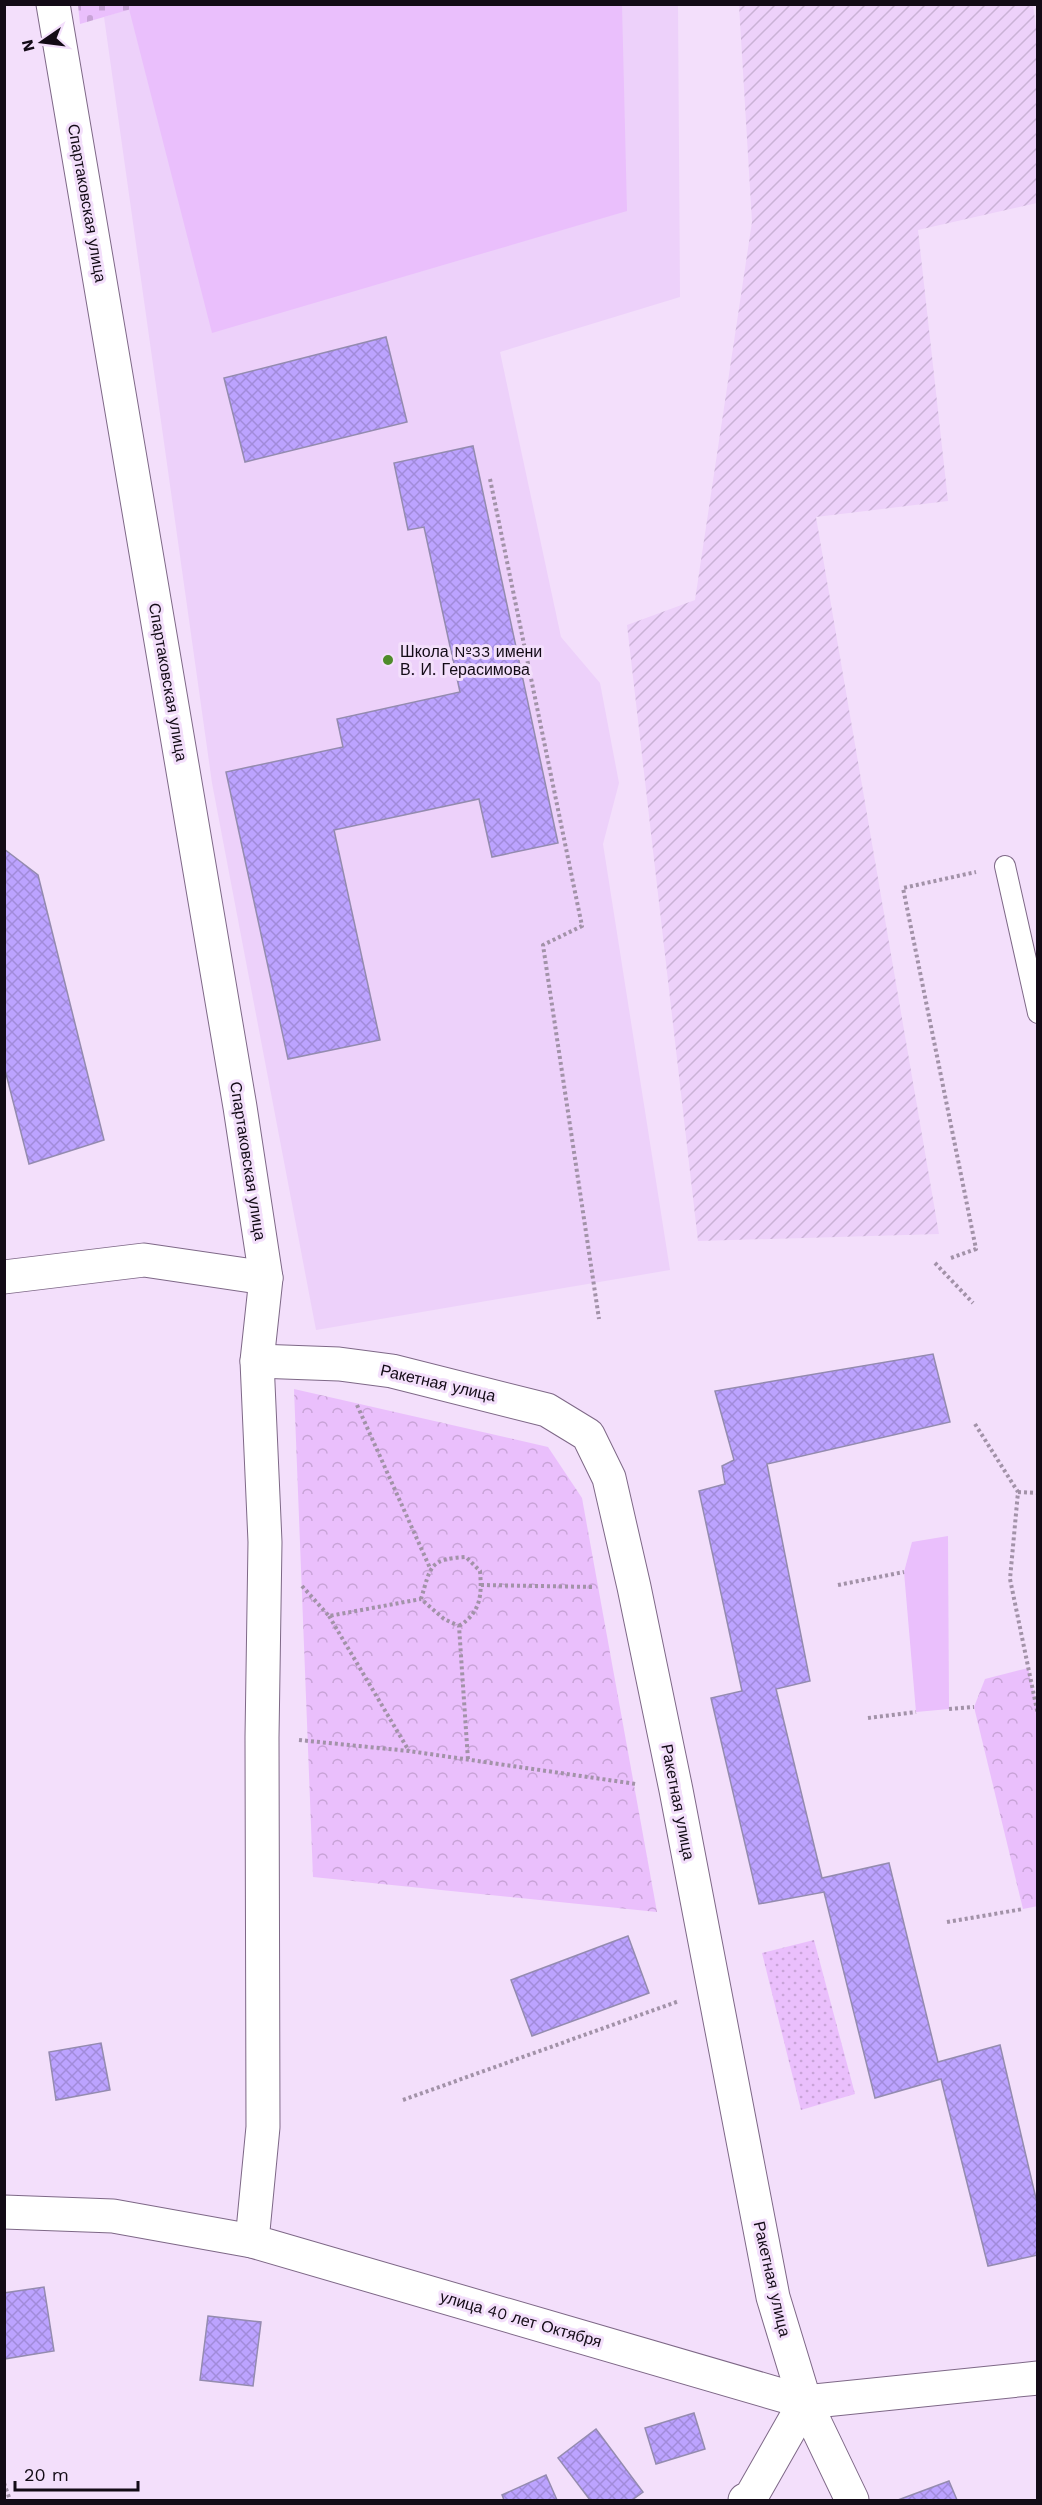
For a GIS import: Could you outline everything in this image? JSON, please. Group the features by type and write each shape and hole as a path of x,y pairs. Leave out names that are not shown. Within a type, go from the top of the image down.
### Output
{"main road":[{"name":"Спартаковская улица","path":"53,4 240,1107 266,1278 257,1361 265,1542 262,1737 263,2127 252,2241"},
{"path":"4,1277 144,1260 266,1278"},
{"name":"Ракетная улица","path":"257,1361 339,1364 392,1371 547,1410 588,1435 609,1478 634,1587 676,1790 773,2297 805,2403 852,2500"},
{"name":"улица 40 лет Октября","path":"4,2212 113,2216 252,2241 805,2403 1038,2378"},
{"path":"745,2500 751,2497 805,2403"}],"lane":[{"path":"1005,866 1038,1013"}],"path":[{"path":"490,478 582,926 543,945 599,1319"},
{"path":"951,1258 976,1250 903,888 1005,866"},
{"path":"934,1263 974,1303"},
{"path":"339,1364 430,1568"},
{"path":"975,1424 1018,1492 1010,1579 1038,1715"},
{"path":"1018,1492 1038,1493"},
{"path":"265,1542 329,1616 409,1751"},
{"path":"421,1599 430,1568 442,1558 466,1557 480,1570 481,1586 478,1605 470,1619 459,1626"},
{"path":"838,1585 904,1572"},
{"path":"481,1586 634,1587"},
{"path":"329,1616 421,1599"},
{"path":"421,1599 444,1619 459,1626"},
{"path":"459,1626 468,1760"},
{"path":"949,1709 974,1707"},
{"path":"868,1718 916,1712"},
{"path":"262,1737 409,1751 676,1790"},
{"path":"947,1922 1023,1910"},
{"path":"403,2100 713,1989"},
{"path":"4,2483 10,2500"}],"shaded area":[{"name":"Школа №33 имени В. И. Герасимова","path":"145,4 678,5 680,297 500,352 561,637 600,683 619,783 603,844 670,1270 316,1330 212,783 104,17"},
{"path":"739,5 1033,5 1038,42 1037,203 918,230 948,501 816,517 939,1234 698,1241 627,625 695,600 752,222"}],"green space":[{"path":"78,4 145,5 80,24"},
{"path":"145,4 622,5 627,211 212,333 129,9"},
{"path":"294,1389 548,1447 582,1498 657,1912 313,1877"},
{"path":"948,1536 949,1709 916,1712 904,1572 912,1542"},
{"path":"1028,1668 1038,1710 1038,1906 1023,1909 974,1707 985,1679"},
{"path":"814,1940 855,2094 801,2110 762,1953"}],"building":[{"path":"386,337 407,422 245,462 224,378"},
{"path":"473,446 558,843 492,857 479,799 334,830 380,1040 288,1059 226,772 343,747 337,719 460,692 424,527 408,530 394,463"},
{"path":"4,849 38,875 104,1140 29,1164 4,1066"},
{"path":"933,1354 950,1422 767,1464 810,1681 776,1689 822,1878 889,1863 938,2062 1000,2045 1038,2207 1038,2255 988,2266 941,2079 875,2098 824,1892 759,1904 711,1698 742,1691 699,1491 725,1484 722,1466 734,1460 715,1391"},
{"path":"628,1936 649,1993 532,2036 511,1980"},
{"path":"101,2043 110,2090 56,2100 49,2052"},
{"path":"44,2287 54,2351 4,2359 4,2293"},
{"path":"208,2316 261,2322 253,2386 200,2380"},
{"path":"694,2413 705,2449 656,2464 645,2428"},
{"path":"596,2429 643,2492 632,2500 590,2500 558,2458"},
{"path":"546,2475 557,2500 504,2500 502,2495"},
{"path":"949,2481 957,2500 898,2500"}],"place":[{"name":"Школа №33 имени В. И. Герасимова","path":"388,660"}]}
